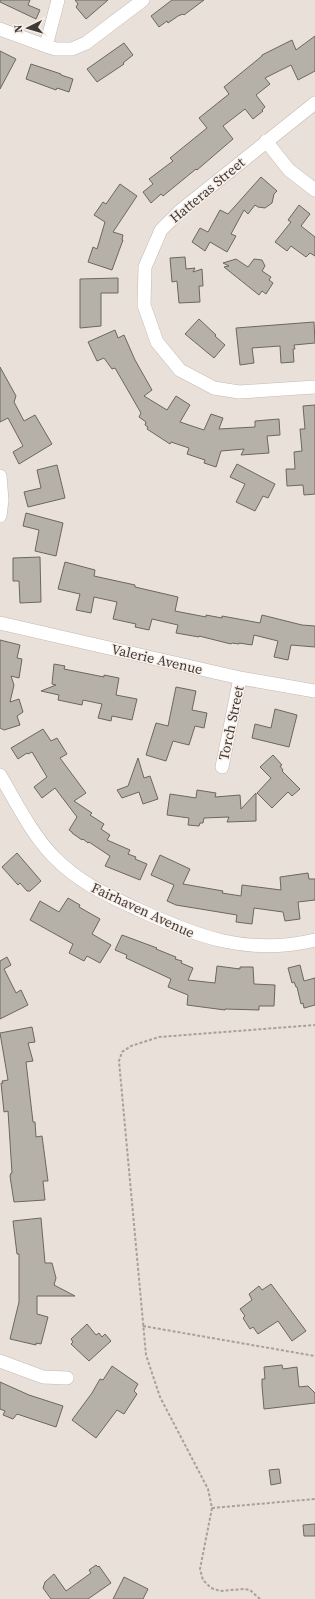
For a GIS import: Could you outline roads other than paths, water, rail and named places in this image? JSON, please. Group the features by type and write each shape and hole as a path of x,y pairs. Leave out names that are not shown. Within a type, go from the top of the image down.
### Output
{"street":[{"path":"46,46 58,0"},
{"path":"0,30 56,49 72,49 86,43 142,0"},
{"name":"Hatteras Street","path":"315,102 180,211 161,230 145,267 144,305 157,342 180,370 214,388 239,392 315,387"},
{"path":"266,141 288,170 315,190"},
{"path":"0,476 2,500 0,516"},
{"name":"Valerie Avenue","path":"0,623 240,678 315,691"},
{"name":"Torch Street","path":"222,767 240,678"},
{"name":"Fairhaven Avenue","path":"0,775 34,831 52,856 77,878 97,891 179,929 234,944 267,947 298,944 315,940"},
{"path":"0,1360 43,1377 67,1378"}]}
